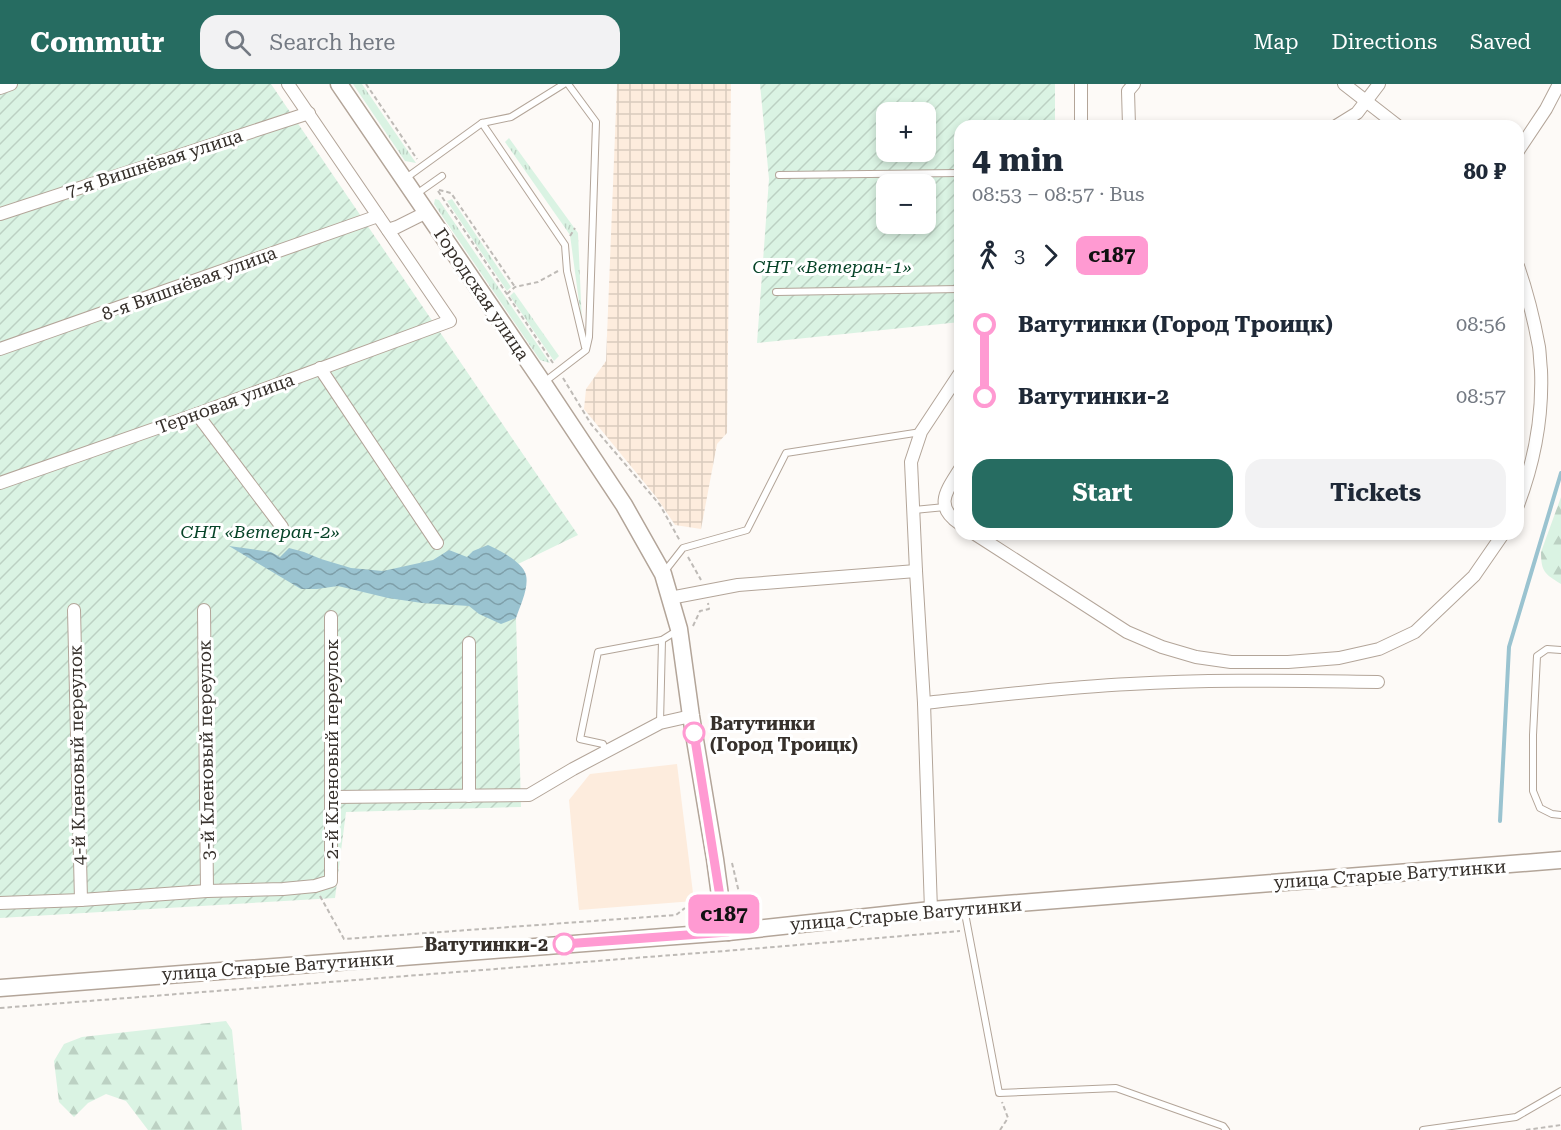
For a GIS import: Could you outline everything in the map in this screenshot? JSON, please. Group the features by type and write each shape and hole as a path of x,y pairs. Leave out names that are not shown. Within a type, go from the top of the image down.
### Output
{"main road":[{"name":"Городская улица","path":"339,84 624,505 663,574 669,598 684,631 690,716 721,903 728,932"},
{"name":"улица Старые Ватутинки","path":"0,988 728,932 964,907 1561,860"}],"street":[{"path":"0,88 11,84"},
{"path":"288,84 388,230 427,212"},
{"path":"1081,120 1082,84"},
{"path":"1129,120 1128,91 1134,84"},
{"path":"1344,84 1391,120"},
{"path":"1346,120 1357,113 1379,84"},
{"path":"1524,142 1542,116 1559,84"},
{"name":"7-я Вишнёвая улица","path":"0,214 309,113"},
{"name":"8-я Вишнёвая улица","path":"0,349 378,216"},
{"name":"Терновая улица","path":"0,483 197,414 450,321 388,230"},
{"path":"1524,287 1540,349 1541,384 1540,420 1524,488"},
{"path":"320,368 437,543"},
{"path":"931,910 924,703 911,462 921,432 954,382"},
{"path":"197,414 282,527"},
{"path":"954,479 945,493 945,507 954,519"},
{"path":"984,540 1127,632 1162,648 1196,657 1231,662 1288,662 1339,658 1379,649 1415,632 1474,576 1499,540"},
{"path":"669,598 738,585 916,571"},
{"name":"4-й Кленовый переулок","path":"74,610 81,900"},
{"name":"3-й Кленовый переулок","path":"204,610 207,891"},
{"name":"2-й Кленовый переулок","path":"315,886 331,881 331,617"},
{"path":"469,643 469,796"},
{"path":"924,703 1131,684 1270,681 1378,682"},
{"path":"330,797 529,795 660,723 690,716"},
{"path":"0,903 315,886"}],"lane":[{"path":"404,179 482,123 511,117 564,84"},
{"path":"543,383 586,350 589,337 596,122 568,84"},
{"path":"482,123 565,245 567,271 586,350"},
{"path":"779,175 954,172"},
{"path":"415,195 442,176"},
{"path":"776,292 954,289"},
{"path":"663,574 683,548 747,530 786,453 921,432"},
{"path":"913,510 945,507"},
{"path":"606,752 603,744 580,738 598,652 662,640 684,631"},
{"path":"660,723 662,640"},
{"path":"1561,650 1547,649 1537,656 1533,792 1540,808 1552,814 1561,815"},
{"path":"964,907 999,1093 1116,1089 1223,1126 1226,1130"},
{"path":"1423,1130 1516,1117 1561,1091"}],"path":[{"path":"366,84 423,167"},
{"path":"515,287 451,193 437,190 447,209 559,371 591,424 660,505 707,591 708,609 700,611 684,631"},
{"path":"570,235 575,228"},
{"path":"506,294 515,287 538,282 558,271 562,275"},
{"path":"730,854 741,901"},
{"path":"315,886 344,939 676,915 685,908"},
{"path":"0,1008 969,930"},
{"path":"999,1093 1008,1118 1000,1130"},
{"path":"1526,1130 1561,1125"}],"shaded area":[{"path":"617,84 731,84 727,433 717,444 701,529 675,525 657,498 584,409 586,389 606,361"},
{"path":"677,764 694,901 579,910 569,800 590,774"}],"green space":[{"name":"СНТ «Ветеран-2»","path":"0,84 271,84 578,535 518,564 516,618 521,807 346,812 335,898 0,918"},
{"path":"353,84 362,84 416,163 405,161"},
{"name":"СНТ «Ветеран-1»","path":"760,84 1055,84 1055,120 954,120 954,323 757,343 769,179"},
{"path":"509,138 578,233 582,324 570,235 505,142"},
{"path":"435,199 439,200 550,363 540,360 434,204"},
{"path":"452,199 511,287 507,291 447,201"},
{"path":"514,292 559,356 554,361 510,296"},
{"path":"1561,497 1561,584 1545,572 1541,552"},
{"path":"226,1021 232,1030 242,1130 148,1130 126,1101 106,1094 88,1103 74,1117 59,1102 54,1061 64,1044 82,1037"}],"water":[{"path":"488,545 516,561 524,570 527,580 516,618 501,624 479,614 469,606 388,598 338,586 301,589 229,546 271,552 280,557 289,548 351,568 383,571 433,560 449,550 467,557 473,551"}],"waterway":[{"path":"1500,821 1509,647 1561,473"}],"bus line":[{"name":"с187","path":"564,944 728,932 721,903 694,733"}],"place":[{"name":"Ватутинки (Город Троицк)","path":"694,733"},
{"name":"Ватутинки-2","path":"564,944"}]}
